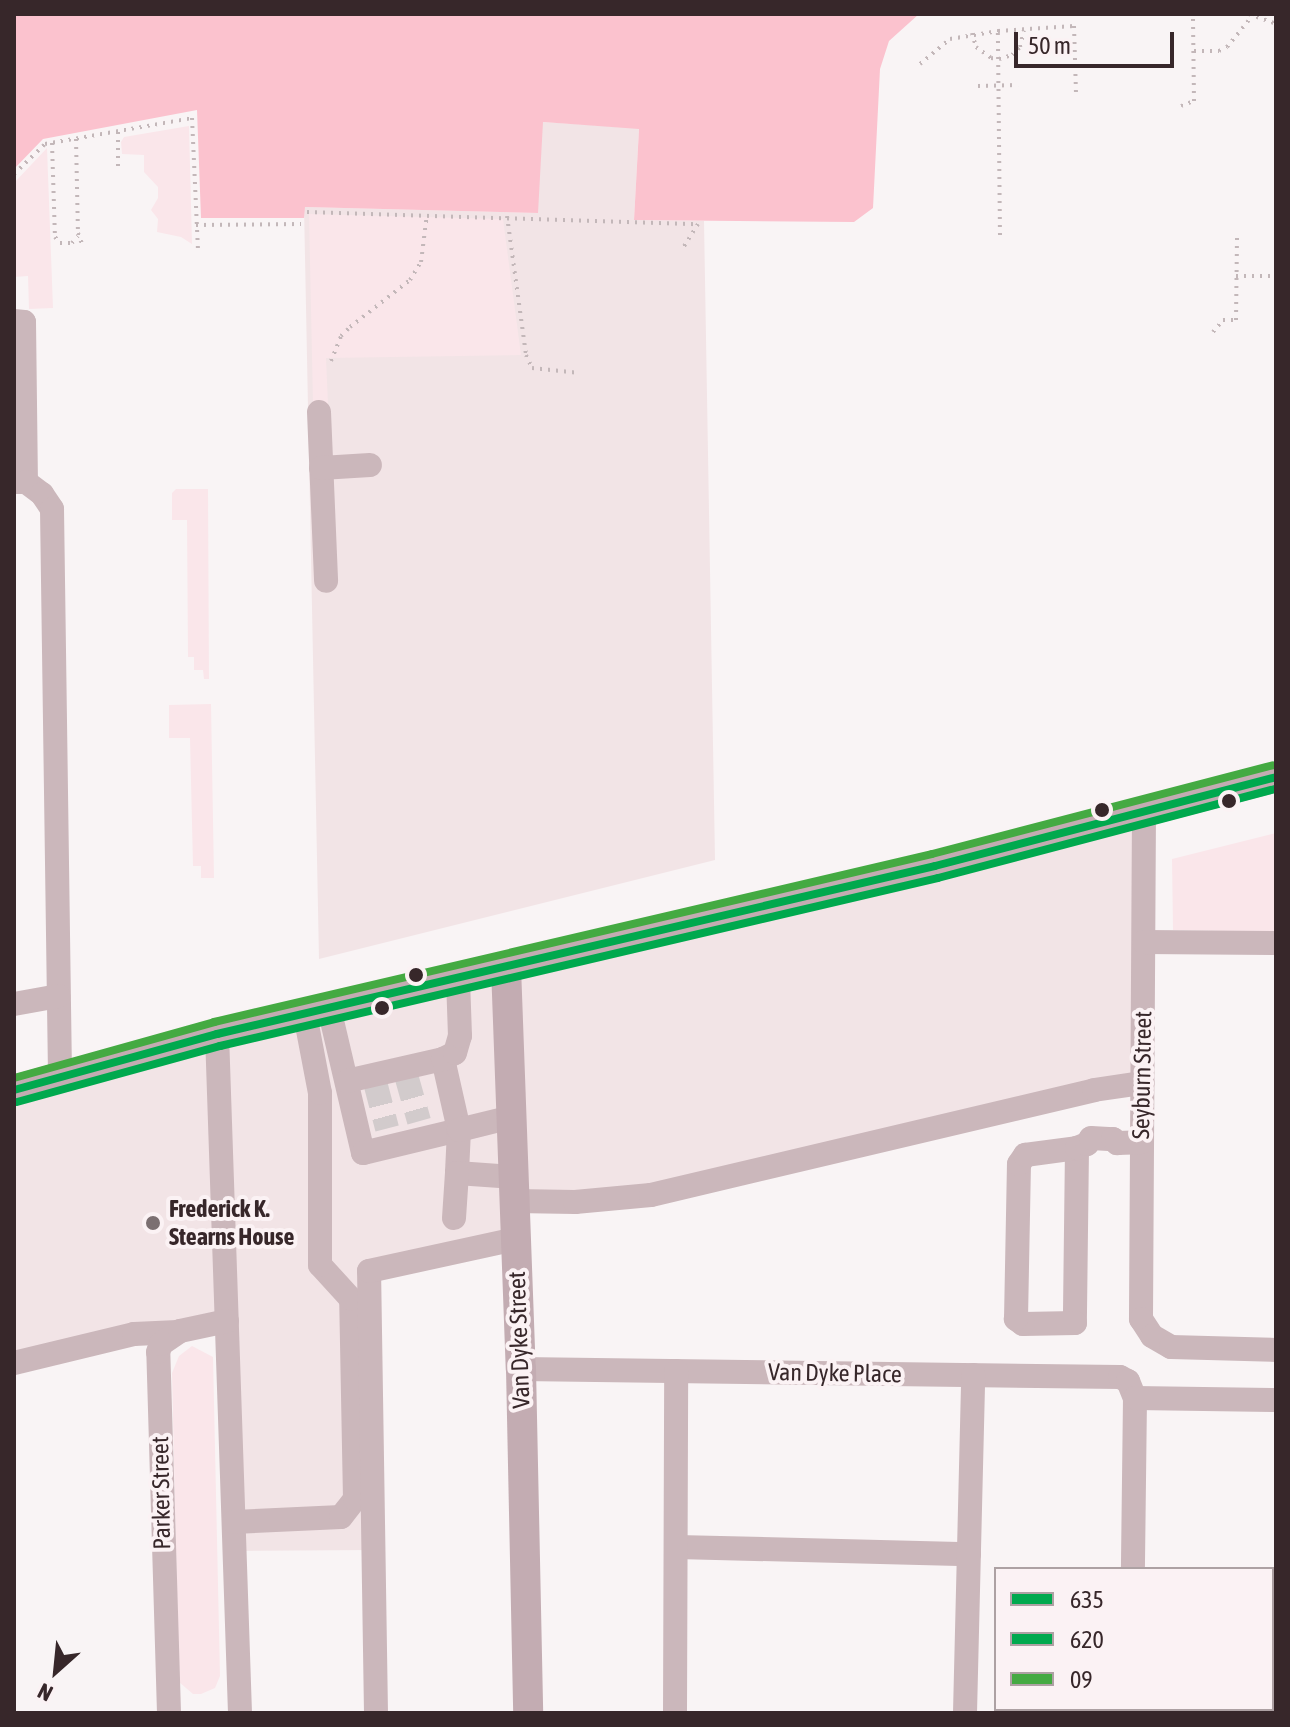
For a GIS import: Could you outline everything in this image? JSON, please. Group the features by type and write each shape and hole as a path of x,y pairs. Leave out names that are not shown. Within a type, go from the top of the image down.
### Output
{"main road":[{"path":"14,1090 217,1034 935,866 1276,777"},
{"name":"Van Dyke Street","path":"506,967 521,1369 528,1713"}],"street":[{"path":"14,321 24,322 20,482 42,494 52,509 60,1077"},
{"path":"319,412 326,581"},
{"path":"321,468 370,465"},
{"name":"Seyburn Street","path":"1144,811 1140,1310 1152,1336 1182,1349 1276,1350"},
{"path":"1144,942 1276,943"},
{"path":"347,1081 405,1072 455,1053 460,1036 458,978"},
{"path":"14,1004 58,996"},
{"path":"317,1011 347,1081 363,1153 390,1137 422,1129 459,1130 512,1117"},
{"path":"234,1522 341,1517 355,1499 351,1299 320,1265 317,1011"},
{"path":"217,1034 240,1713"},
{"path":"443,1059 459,1130 454,1218"},
{"path":"457,1173 575,1202 651,1195 1094,1090 1142,1083"},
{"path":"1082,1146 1075,1323 1023,1324 1016,1319 1019,1164 1025,1155 1082,1146 1091,1150 1111,1150 1117,1143 1141,1142"},
{"path":"376,1713 369,1271 516,1239"},
{"path":"14,1363 134,1334 180,1331 227,1321"},
{"name":"Parker Street","path":"169,1713 158,1352 161,1344 180,1331"},
{"name":"Van Dyke Place","path":"521,1369 1120,1377 1128,1381 1135,1398"},
{"path":"675,1713 676,1371"},
{"path":"965,1713 973,1375"},
{"path":"1133,1567 1135,1398 1276,1400"},
{"path":"677,1547 969,1554"}],"path":[{"path":"1181,106 1194,101 1193,14"},
{"path":"1194,51 1219,51 1227,47 1251,15 1276,24"},
{"path":"920,64 950,39 972,33 1074,26 1076,95"},
{"path":"972,33 976,47 991,58 999,59 1012,55 1020,47 1024,30"},
{"path":"998,31 1000,235"},
{"path":"978,86 1018,85"},
{"path":"14,174 45,144 192,118 198,251"},
{"path":"118,132 118,172"},
{"path":"76,139 78,236 82,244"},
{"path":"52,143 55,237 60,243 72,243 78,236"},
{"path":"307,212 698,224 682,250"},
{"path":"331,361 341,336 410,280 421,262 427,214"},
{"path":"507,216 526,355 532,368 580,373"},
{"path":"196,225 301,224"},
{"path":"1213,332 1223,320 1236,320 1237,234"},
{"path":"1236,276 1276,276"}],"shaded area":[{"path":"14,14 919,14 889,41 880,69 873,208 854,222 634,220 639,129 543,122 538,213 305,207 304,218 201,218 197,110 43,139 14,169"},
{"path":"542,122 639,128 634,220 704,221 715,860 319,959 304,207 537,213"},
{"path":"189,126 192,244 181,237 157,232 158,219 151,210 158,198 158,187 144,172 144,155 122,154 121,142 124,137"},
{"path":"47,148 53,308 29,309 28,276 14,277 14,183"},
{"path":"309,214 503,219 521,355 326,358 328,404 313,404"},
{"path":"176,489 208,489 209,679 204,679 203,670 194,670 194,657 188,657 187,520 172,520 172,493"},
{"path":"211,704 214,878 201,878 201,866 193,866 190,738 169,738 169,705"},
{"path":"1144,811 1142,1083 719,1181 515,1201 516,1239 370,1271 373,1550 235,1551 227,1321 14,1363 14,1090"},
{"path":"1276,833 1276,932 1173,930 1172,859"},
{"path":"192,1346 213,1357 220,1676 215,1688 201,1694 193,1694 179,1682 172,1373 179,1356"}],"tunnel":[{"path":"406,1075 419,1121"},
{"path":"375,1082 387,1128"}],"transit line":[{"name":"09","path":"14,1078 214,1022 932,854 1273,765"},
{"name":"635","path":"14,1090 217,1034 935,866 1276,777"},
{"name":"620","path":"17,1102 220,1046 938,878 1276,789"}],"place":[{"name":"Frederick K. Stearns House","path":"153,1223"}]}
